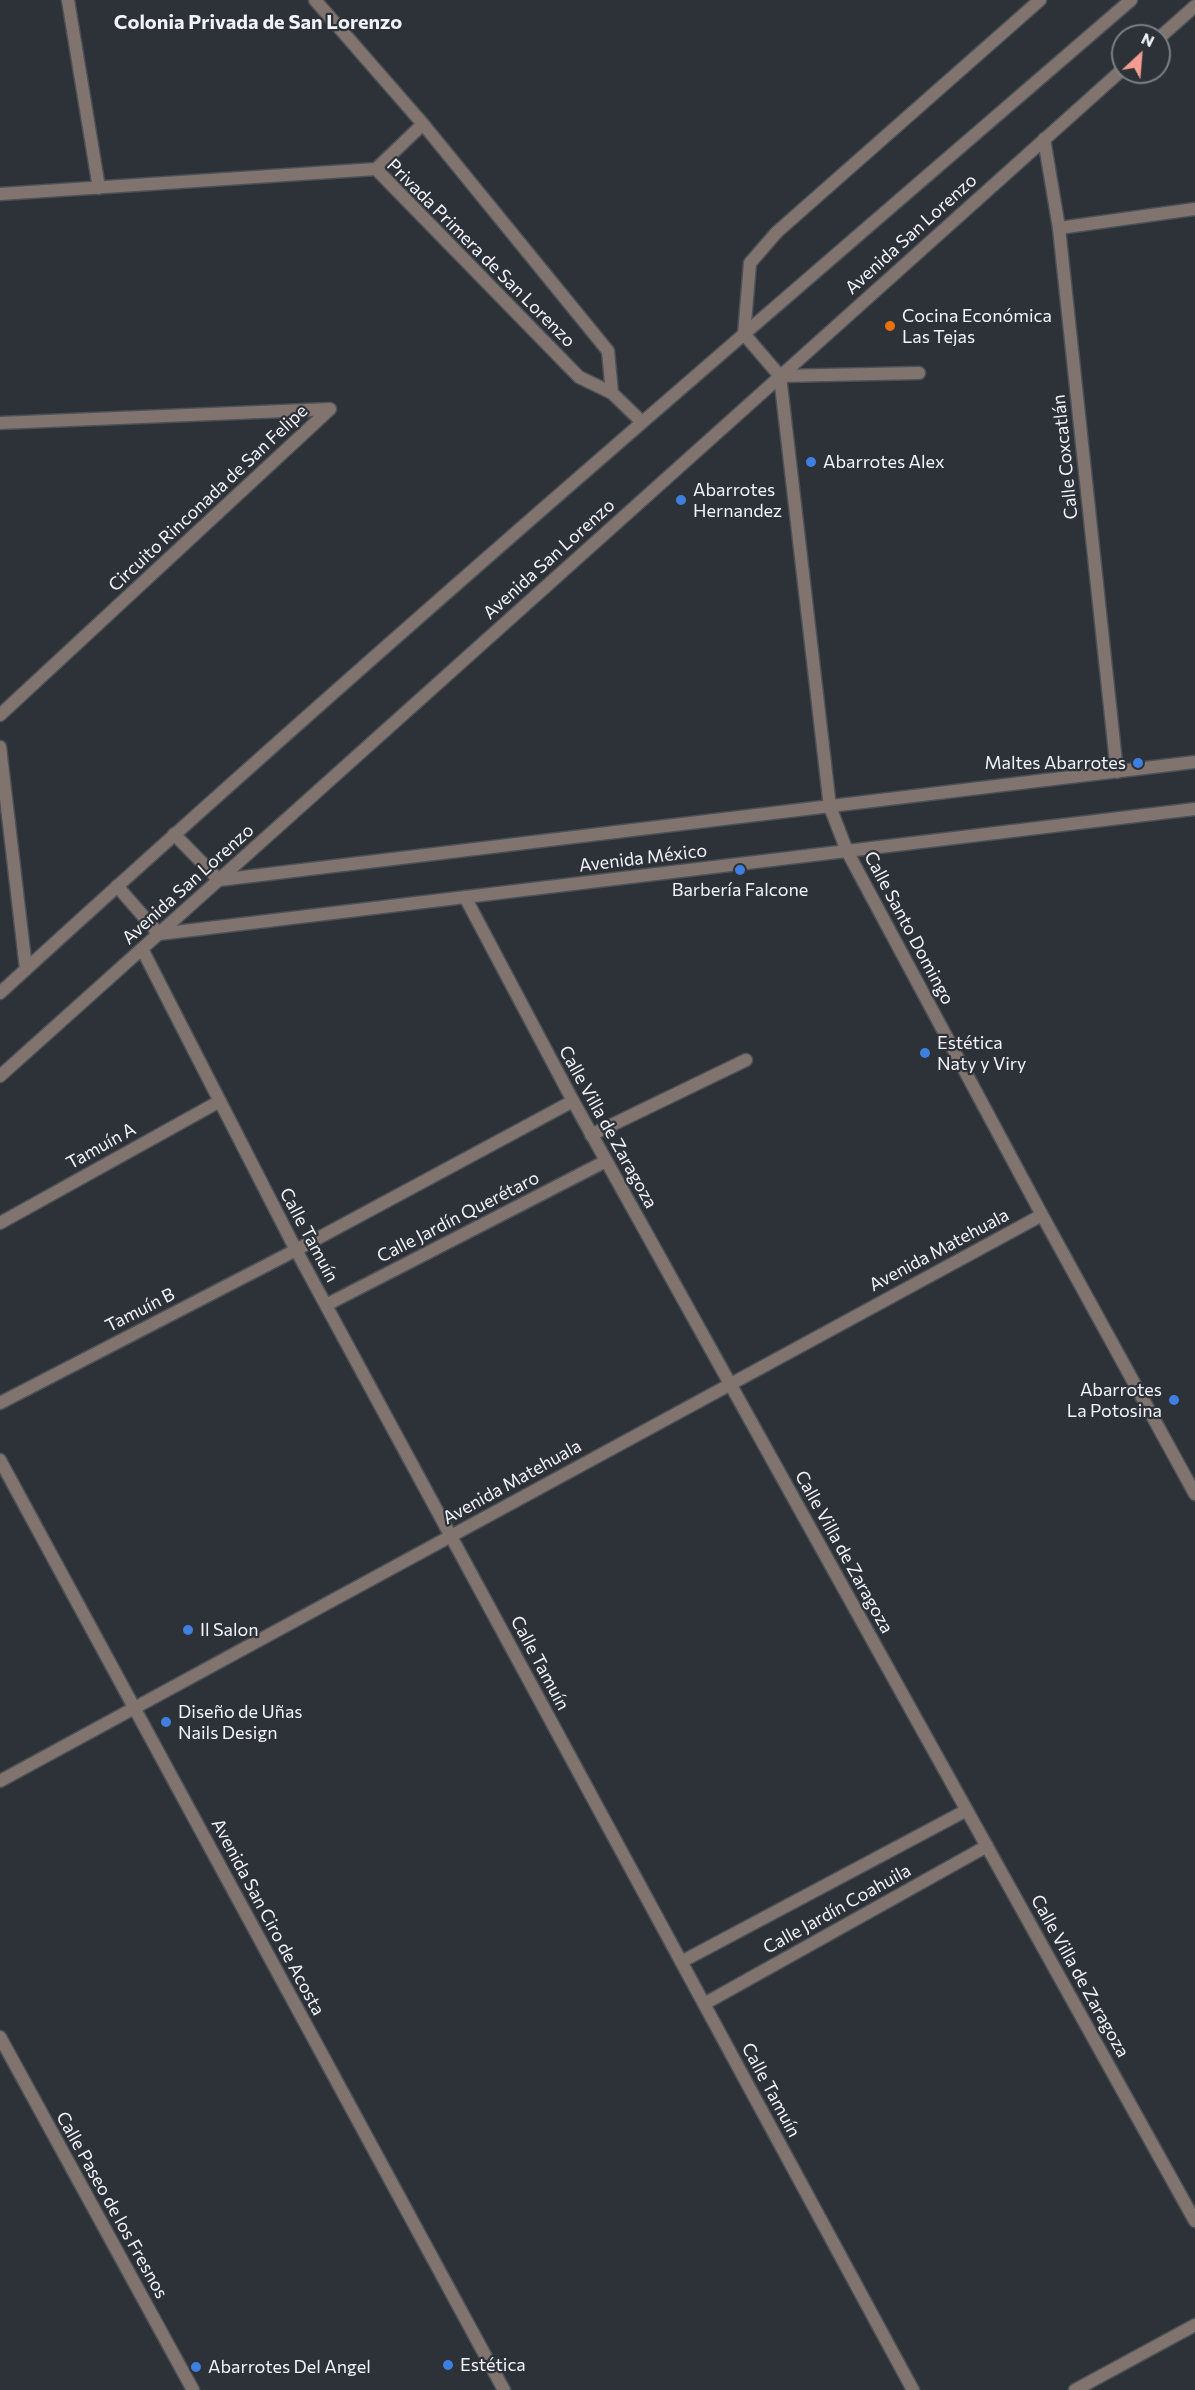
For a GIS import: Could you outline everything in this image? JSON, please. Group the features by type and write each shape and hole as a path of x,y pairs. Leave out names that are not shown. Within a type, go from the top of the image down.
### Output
{"street":[{"path":"68,0 99,188"},
{"name":"Privada Primera de San Lorenzo","path":"315,0 423,124 608,351 612,393"},
{"path":"919,373 780,376 744,334 750,263 777,232 1040,0"},
{"name":"Avenida San Lorenzo","path":"0,993 174,834 642,422 1131,0"},
{"path":"1171,27 1195,6"},
{"name":"Avenida San Lorenzo","path":"0,1076 1111,80"},
{"path":"376,169 423,124"},
{"name":"Calle Coxcatlán","path":"1044,139 1059,228 1117,772"},
{"name":"Privada Primera de San Lorenzo","path":"0,194 376,169 579,377 612,393 642,422"},
{"path":"1059,228 1195,209"},
{"name":"Calle Santo Domingo","path":"780,376 830,807 847,851 1195,1494"},
{"name":"Circuito Rinconada de San Felipe","path":"0,423 330,410 0,715"},
{"path":"0,747 26,969"},
{"name":"Avenida México","path":"219,880 1195,762"},
{"name":"Avenida México","path":"159,934 1195,809"},
{"path":"174,834 219,880"},
{"path":"117,886 159,934"},
{"name":"Calle Villa de Zaragoza","path":"465,897 591,1135 1195,2221"},
{"name":"Calle Tamuín","path":"142,949 296,1250 913,2390"},
{"path":"591,1135 746,1060"},
{"name":"Tamuín A","path":"0,1223 219,1101"},
{"path":"296,1250 573,1101"},
{"name":"Calle Jardín Querétaro","path":"326,1305 606,1161"},
{"name":"Avenida Matehuala","path":"0,1781 1042,1215"},
{"name":"Tamuín B","path":"0,1403 296,1250"},
{"name":"Avenida San Ciro de Acosta","path":"0,1461 504,2390"},
{"name":"Calle Jardín Coahuila","path":"681,1962 967,1810"},
{"name":"Calle Jardín Coahuila","path":"704,2004 987,1846"},
{"name":"Calle Paseo de los Fresnos","path":"0,2037 193,2390"},
{"path":"1075,2390 1195,2325"}],"place":[{"name":"Cocina Económica Las Tejas","path":"890,326"},
{"name":"Abarrotes Alex","path":"811,462"},
{"name":"Abarrotes Hernandez","path":"681,500"},
{"name":"Maltes Abarrotes","path":"1138,763"},
{"name":"Barbería Falcone","path":"740,870"},
{"name":"Estética Naty y Viry","path":"925,1053"},
{"name":"Abarrotes La Potosina","path":"1174,1400"},
{"name":"Il Salon","path":"188,1630"},
{"name":"Diseño de Uñas Nails Design","path":"166,1722"},
{"name":"Estética","path":"448,2365"},
{"name":"Abarrotes Del Angel","path":"196,2367"}],"district":[{"name":"Colonia Privada de San Lorenzo","path":"258,22"}]}
